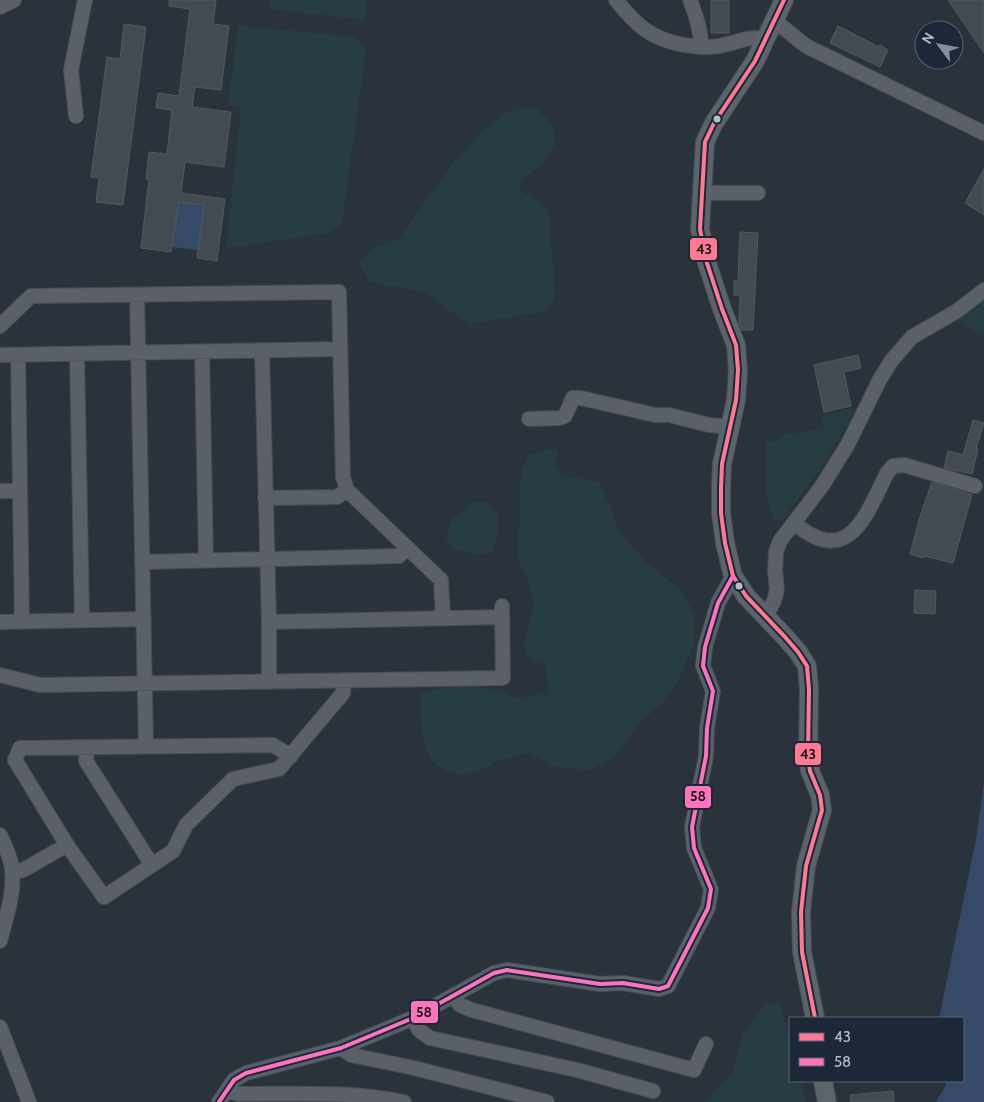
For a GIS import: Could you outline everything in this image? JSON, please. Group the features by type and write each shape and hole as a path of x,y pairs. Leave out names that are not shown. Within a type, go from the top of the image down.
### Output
{"main road":[{"path":"784,0 755,61 714,123 705,142 700,229 706,260 736,345 738,370 736,400 722,464 721,488 721,513 725,543 733,576 746,596 798,652 807,666 808,758 810,771 820,795 822,810 806,866 801,912 802,952 814,1017"},
{"path":"823,1082 827,1102"}],"street":[{"path":"0,7 14,0"},
{"path":"76,116 71,70 85,0"},
{"path":"616,0 643,29 660,39 701,47 718,46 755,36 767,39"},
{"path":"690,0 701,35 701,47"},
{"path":"775,22 806,46 984,133"},
{"path":"702,193 758,193"},
{"path":"766,616 777,590 776,552 780,541 822,486 848,444 880,380 904,346 926,329 957,311 984,290"},
{"path":"0,326 31,296 339,292 343,477 347,490 441,580 443,618"},
{"path":"137,295 146,747"},
{"path":"0,355 340,349"},
{"path":"262,351 269,622 268,682"},
{"path":"202,352 206,560"},
{"path":"77,354 82,620"},
{"path":"18,356 22,621"},
{"path":"529,419 565,416 573,398 581,398 654,415 669,415 709,425 730,427"},
{"path":"794,522 804,531 816,537 831,541 842,539 854,532 863,520 887,473 893,466 904,465 975,486"},
{"path":"0,490 20,491"},
{"path":"266,498 337,497 347,490"},
{"path":"142,562 399,556 407,548"},
{"path":"219,1102 234,1080 246,1074 341,1048 414,1018 494,972 507,970 600,984 623,983 659,989 668,986 708,908 711,889 694,848 692,828 706,756 707,728 713,691 703,666 705,647 718,603 733,576"},
{"path":"0,675 40,685 503,678 502,612 443,618 269,622"},
{"path":"0,622 144,620"},
{"path":"291,756 274,745 20,748 15,760 67,845 104,897 173,851 186,825 233,779 280,769 291,756 343,693 344,680"},
{"path":"87,748 86,761 152,865"},
{"path":"0,835 7,850 12,872 7,916 0,941"},
{"path":"12,872 23,870 67,845"},
{"path":"452,996 460,1005 472,1010 694,1070 706,1044"},
{"path":"414,1018 419,1030 430,1038 577,1070 653,1091"},
{"path":"0,1027 29,1102"},
{"path":"341,1048 351,1055 414,1068 547,1102"},
{"path":"228,1090 238,1094 314,1094 381,1097 404,1102"}],"green space":[{"path":"270,0 367,0 365,20 269,9"},
{"path":"238,26 356,37 366,50 342,224 328,233 226,248 241,108 228,105"},
{"path":"516,106 537,109 553,125 555,145 542,165 521,179 520,191 535,198 549,211 555,297 547,311 469,324 423,292 370,282 359,264 370,249 398,239 455,160 489,125"},
{"path":"984,299 983,335 963,325 958,318 973,309"},
{"path":"856,407 813,479 783,520 774,520 767,497 766,442 780,440 784,435 824,428 822,415"},
{"path":"552,448 559,451 555,464 562,475 599,483 611,507 617,529 648,564 681,590 695,615 695,642 678,681 664,701 639,724 615,757 590,770 556,767 528,753 502,760 474,772 453,773 441,768 432,760 426,749 421,722 421,694 437,689 459,687 499,690 512,698 548,694 546,667 528,657 524,645 534,603 527,579 518,561 521,471 529,455"},
{"path":"475,502 488,502 498,515 497,538 492,552 475,555 451,547 446,538 455,516"},
{"path":"765,1004 781,1004 789,1037 789,1082 800,1082 806,1102 705,1102 732,1072 744,1032"}],"water":[{"path":"179,202 204,205 198,250 172,247"},
{"path":"984,783 984,1102 936,1102 946,1085 945,1082 964,1082 964,1017 939,1017 976,839"}],"building":[{"path":"169,0 216,0 213,24 229,26 221,90 195,87 192,107 231,112 224,167 185,162 181,193 225,199 217,261 197,258 204,205 179,202 171,252 141,248 149,179 146,179 149,152 167,154 172,110 156,108 158,93 179,96 190,9 169,6"},
{"path":"711,0 729,0 729,33 711,33"},
{"path":"948,0 984,0 984,53 964,24 964,20 962,20"},
{"path":"124,24 146,27 123,205 96,202 99,178 91,177 107,57 120,59"},
{"path":"838,26 888,50 880,67 830,43"},
{"path":"984,169 984,215 965,203"},
{"path":"740,232 758,233 753,330 741,330 739,323 740,295 734,295 734,280 738,281"},
{"path":"858,355 861,368 844,372 851,406 824,412 814,365"},
{"path":"973,420 984,423 976,449 978,449 972,474 944,468 948,451 963,455"},
{"path":"932,482 972,495 953,563 910,554"},
{"path":"915,590 936,591 935,614 914,613"},
{"path":"893,1091 894,1102 851,1102 850,1095"}],"transit line":[{"name":"43","path":"784,0 755,61 714,123 705,142 700,229 706,260 736,345 738,370 736,400 722,464 721,488 721,513 725,543 733,576 746,596 785,637 807,666 809,689 808,758 810,771 820,795 822,810 806,866 801,912 802,952 815,1017"},
{"name":"58","path":"219,1102 234,1080 246,1073 341,1048 413,1018 494,973 507,970 600,984 623,983 659,989 668,986 708,908 711,889 694,848 692,827 706,756 707,728 713,691 703,666 705,647 718,603 733,576"}]}
